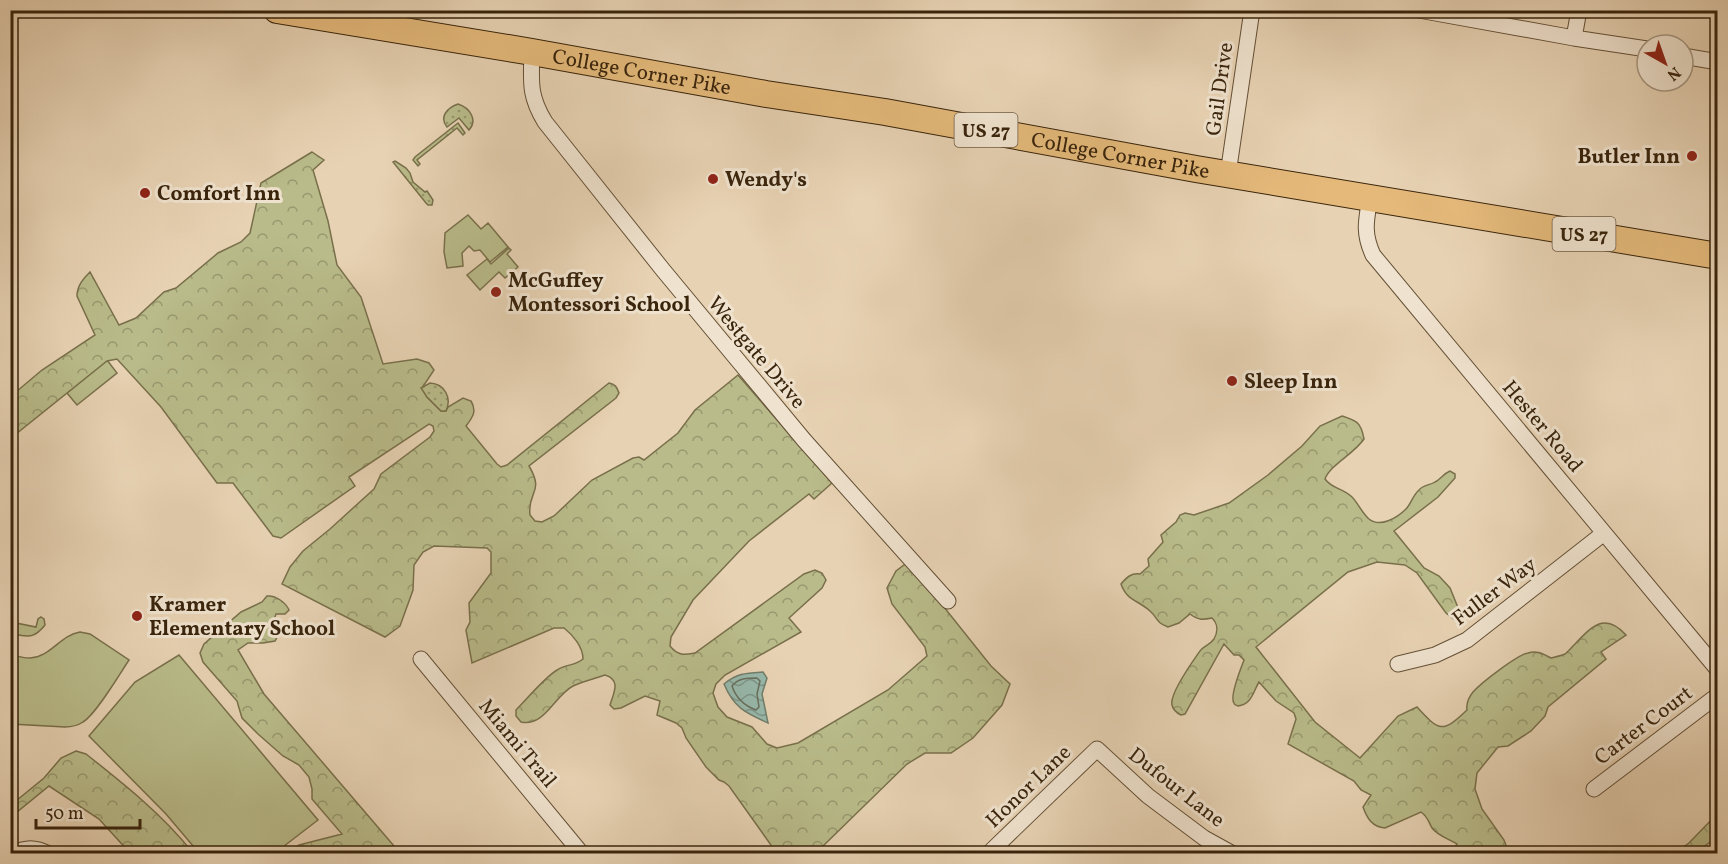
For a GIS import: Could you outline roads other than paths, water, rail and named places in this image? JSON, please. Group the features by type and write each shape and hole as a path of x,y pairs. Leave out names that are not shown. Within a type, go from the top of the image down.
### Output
{"highway":[{"name":"College Corner Pike","path":"277,10 1718,256"}],"street":[{"name":"Gail Drive","path":"1228,174 1252,10"},
{"path":"1419,10 1635,47"},
{"path":"1574,38 1579,10"},
{"name":"Westgate Drive","path":"532,52 534,103 545,122 655,261 804,440 948,601"},
{"path":"1695,58 1718,62"},
{"name":"Hester Road","path":"1370,198 1365,228 1367,242 1373,255 1718,670"},
{"name":"Fuller Way","path":"1398,664 1435,656 1467,640 1604,533"},
{"name":"Miami Trail","path":"421,659 582,854"},
{"name":"Carter Court","path":"1594,789 1718,695"},
{"name":"Honor Lane","path":"988,854 1097,749"},
{"name":"Dufour Lane","path":"1097,749 1148,796 1204,838 1233,854"},
{"path":"12,854 26,848 40,849 49,854"}],"water":[{"path":"763,672 767,678 762,694 768,723 742,709 732,699 724,684 747,673"}],"place":[{"name":"Butler Inn","path":"1692,156"},
{"name":"Wendy's","path":"713,179"},
{"name":"Comfort Inn","path":"145,193"},
{"name":"McGuffey Montessori School","path":"496,292"},
{"name":"Sleep Inn","path":"1232,381"},
{"name":"Kramer Elementary School","path":"137,616"}]}
